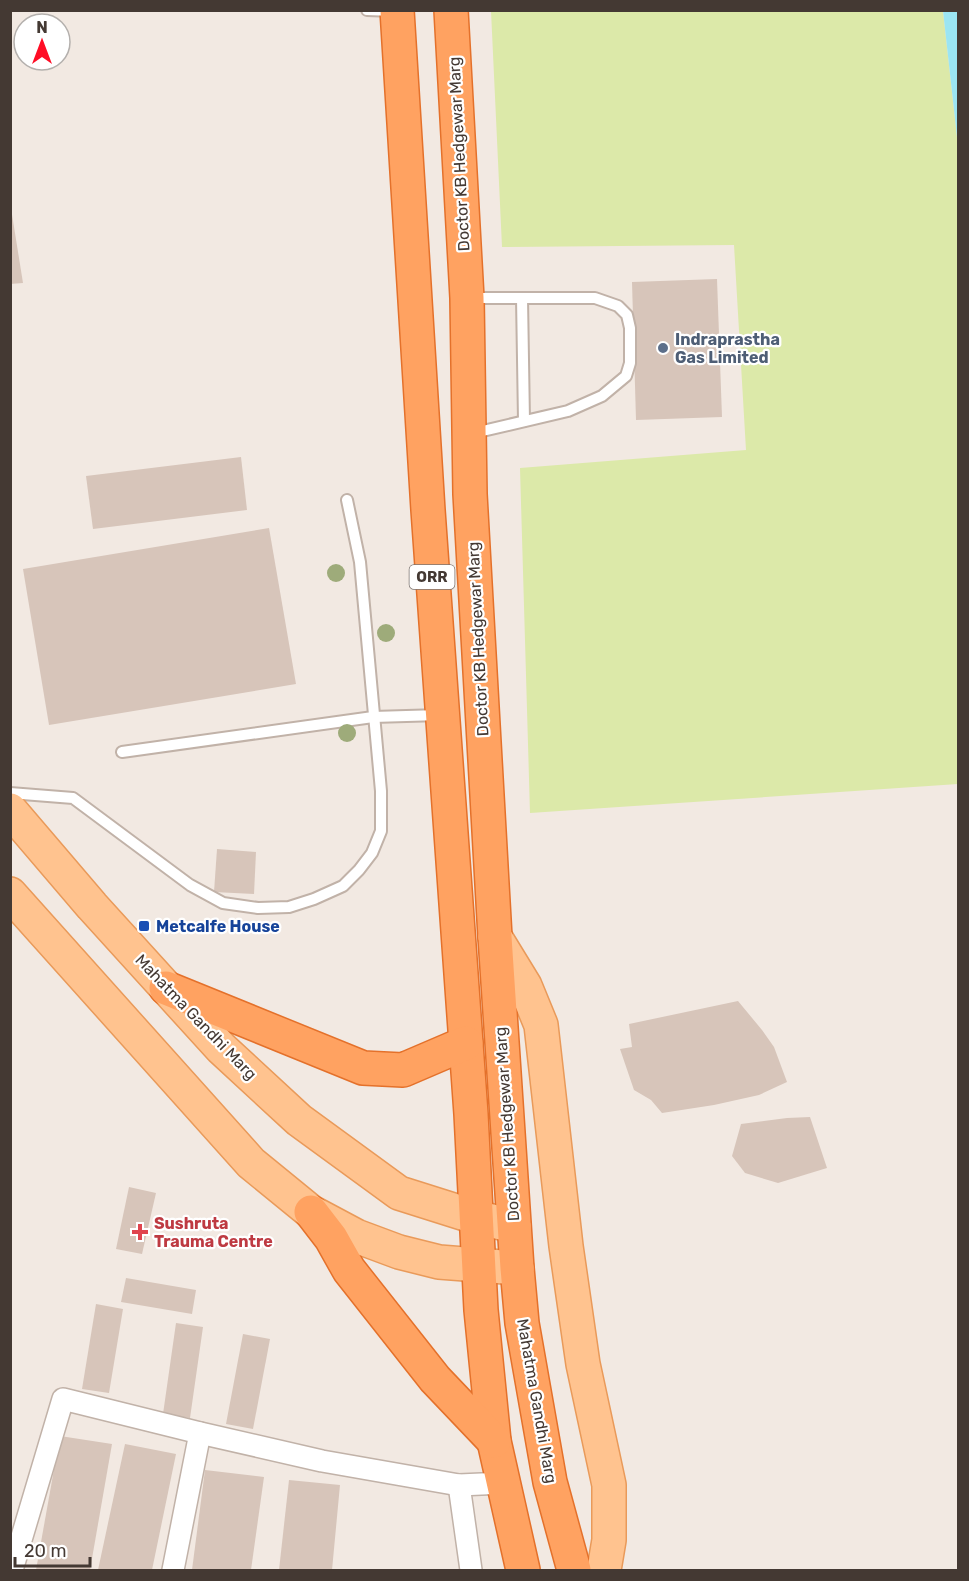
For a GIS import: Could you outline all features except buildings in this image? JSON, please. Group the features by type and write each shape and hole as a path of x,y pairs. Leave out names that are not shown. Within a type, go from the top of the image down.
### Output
{"highway":[{"name":"Doctor KB Hedgewar Marg","path":"451,10 467,298 470,494 516,1268"},
{"name":"ORR","path":"397,11 405,162 476,1218"},
{"path":"166,988 363,1068 403,1070 466,1043"},
{"path":"311,1212 331,1238 349,1270 435,1379 494,1441"},
{"path":"476,1218 494,1441 523,1570"},
{"name":"Mahatma Gandhi Marg","path":"516,1268 522,1323 550,1482 574,1570"}],"main road":[{"name":"Mahatma Gandhi Marg","path":"10,810 92,906 221,1048 299,1120 399,1193 476,1218 514,1226"},
{"path":"10,894 251,1163 311,1212 356,1236 399,1252 439,1262 516,1268"},
{"path":"495,937 525,986 541,1025 566,1246 581,1352 609,1485 609,1530 604,1570"}],"street":[{"path":"12,1570 63,1399 200,1434 347,1466 459,1485 504,1483"},
{"path":"173,1570 200,1434"},
{"path":"459,1485 471,1570"}],"lane":[{"path":"367,10 397,11"},
{"path":"467,298 595,298 618,306 627,315 630,328 630,363 626,376 602,396 568,411 469,434"},
{"path":"522,298 524,421"},
{"path":"10,793 73,798 190,885 223,903 258,908 289,907 343,886 372,853 381,831 381,791 360,562 348,500"},
{"path":"122,752 373,717 442,715"}],"green space":[{"path":"491,11 943,11 958,146 958,784 530,813 520,468 746,450 734,245 502,247"}],"water":[{"path":"943,11 958,11 958,146"}],"place":[{"name":"Indraprastha Gas Limited","path":"663,348"},
{"name":"Metcalfe House","path":"144,926"},
{"name":"Sushruta Trauma Centre","path":"140,1232"}]}
